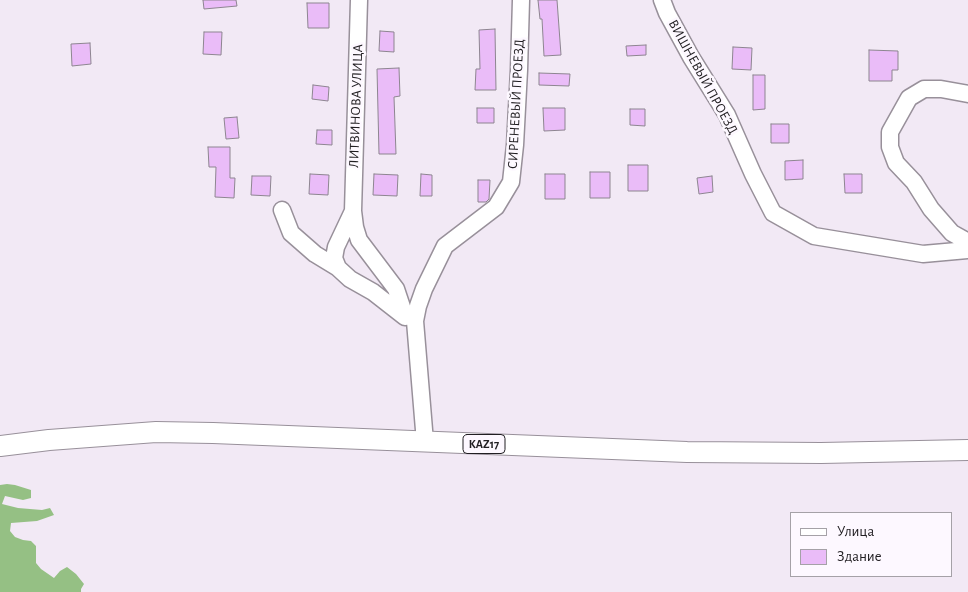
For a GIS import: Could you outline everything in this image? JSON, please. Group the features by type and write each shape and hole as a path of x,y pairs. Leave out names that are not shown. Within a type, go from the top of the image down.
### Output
{"main road":[{"name":"KAZ17","path":"0,446 156,432 687,452 821,453 968,450"}],"street":[{"name":"ЛИТВИНОВА УЛИЦА","path":"359,0 355,227 359,240 396,289 405,316"},
{"name":"СИРЕНЕВЫЙ ПРОЕЗД","path":"425,442 416,321 418,306 424,289 445,246 496,207 511,182 515,145 521,0"},
{"name":"ВИШНЕВЫЙ ПРОЕЗД","path":"662,0 691,57 727,116 773,213 814,236 924,254 968,250"},
{"path":"968,94 941,89 924,89 909,98 890,132 890,147 896,163 914,182 931,209 952,233 968,242"},
{"path":"282,210 292,233 315,254 338,268 350,279 373,292 405,316 418,340"},
{"path":"338,268 334,258 336,247 354,211"}],"green space":[{"path":"7,484 31,490 31,498 23,500 5,496 2,504 18,508 42,510 50,508 54,515 37,521 11,523 10,531 15,537 31,541 36,546 36,563 54,578 67,567 76,574 84,584 81,592 0,592 0,485"}],"building":[{"path":"203,0 236,0 237,6 204,9"},
{"path":"538,0 557,0 561,55 544,56 542,19 540,19"},
{"path":"307,3 329,3 329,28 308,28"},
{"path":"495,29 496,90 475,90 476,69 480,69 479,30"},
{"path":"380,31 394,32 394,52 379,51"},
{"path":"204,32 222,32 221,55 203,54"},
{"path":"90,43 91,64 72,66 71,44"},
{"path":"646,45 646,55 627,56 626,46"},
{"path":"733,47 752,48 751,70 732,69"},
{"path":"869,50 898,51 898,70 892,70 892,81 869,81"},
{"path":"399,68 400,96 394,97 396,154 379,154 377,69"},
{"path":"539,73 570,74 569,86 539,85"},
{"path":"753,75 765,75 765,109 753,110"},
{"path":"313,85 329,87 328,101 312,99"},
{"path":"477,108 494,108 494,123 477,123"},
{"path":"543,108 565,108 565,130 544,131"},
{"path":"630,109 645,109 645,126 630,125"},
{"path":"237,117 239,138 226,139 224,118"},
{"path":"771,124 789,124 789,143 771,143"},
{"path":"317,130 332,130 332,145 316,144"},
{"path":"208,147 230,147 230,178 235,178 234,198 215,197 216,167 209,167"},
{"path":"803,160 803,179 785,180 785,161"},
{"path":"628,165 648,165 648,191 628,191"},
{"path":"590,172 610,172 610,198 590,198"},
{"path":"310,174 329,175 328,195 309,194"},
{"path":"374,174 398,175 397,196 373,195"},
{"path":"421,174 432,175 432,196 420,196"},
{"path":"545,174 565,174 565,199 545,199"},
{"path":"844,174 862,174 862,193 845,193"},
{"path":"252,176 271,176 270,196 251,195"},
{"path":"712,176 713,192 699,194 697,178"},
{"path":"478,180 490,180 489,199 486,202 478,202"}]}
